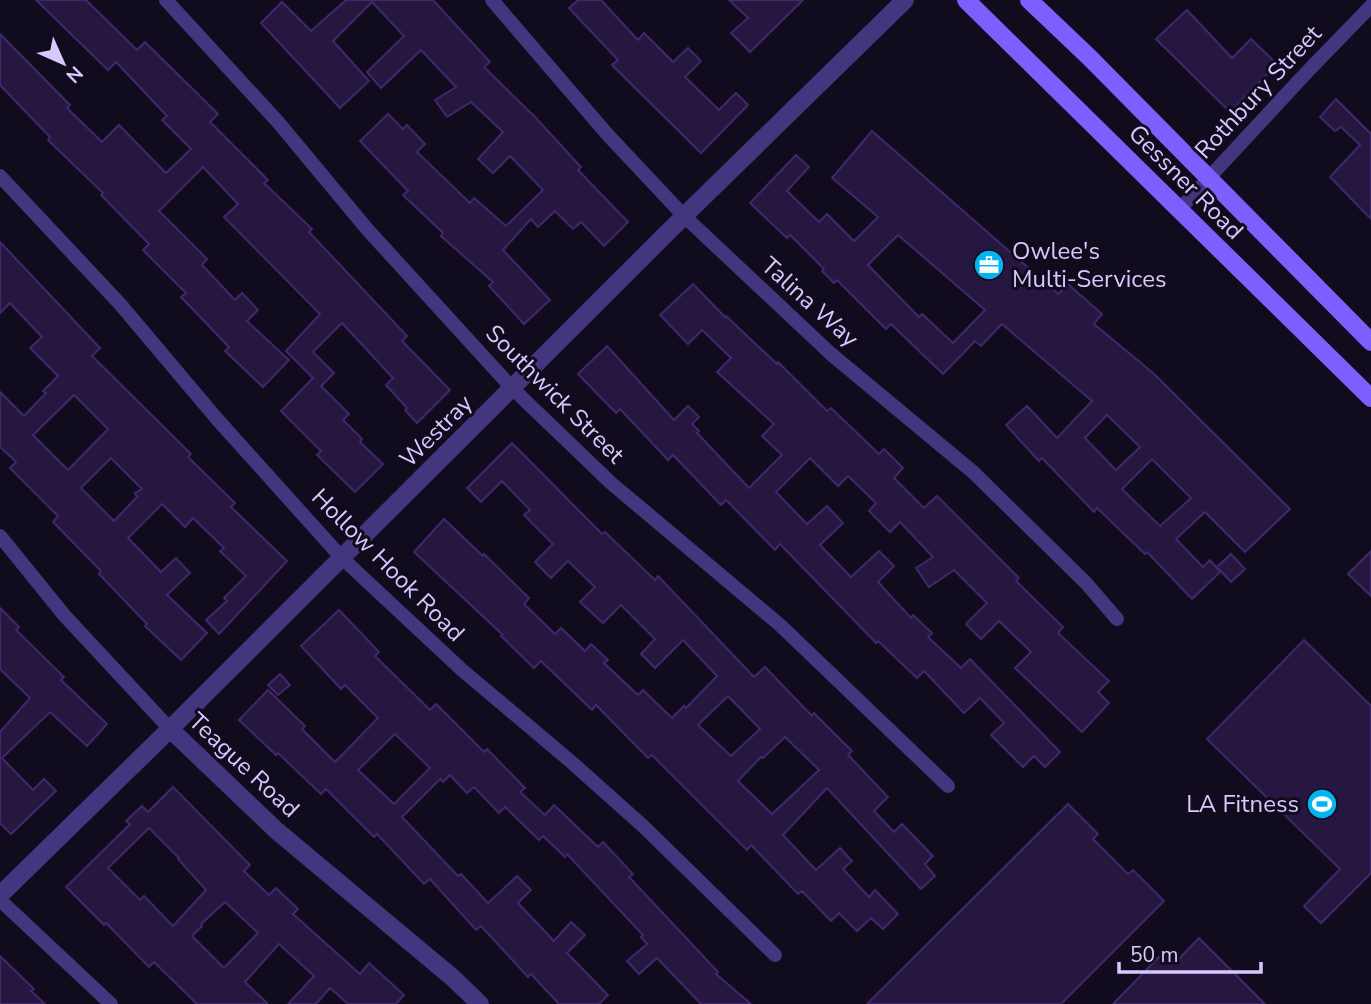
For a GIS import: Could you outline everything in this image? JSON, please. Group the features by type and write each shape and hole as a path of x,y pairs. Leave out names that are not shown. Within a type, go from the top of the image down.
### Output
{"main road":[{"name":"Gessner Road","path":"966,0 1371,398"},
{"name":"Gessner Road","path":"1029,0 1371,342"}],"street":[{"name":"Southwick Street","path":"166,0 278,122 366,229 513,389 611,482 780,625 948,786"},
{"name":"Talina Way","path":"492,0 607,134 684,216 831,354 973,472 1086,583 1117,619"},
{"name":"Westray","path":"0,898 684,216 905,0"},
{"name":"Rothbury Street","path":"1179,210 1371,6"},
{"name":"Hollow Hook Road","path":"0,176 120,304 217,419 342,558 462,670 643,826 775,955"},
{"name":"Teague Road","path":"0,536 64,615 170,729 277,831 453,978 480,1004"},
{"path":"0,898 111,1004"}],"building":[{"path":"36,0 86,0 137,50 145,42 218,114 210,122 268,180 264,183 312,229 309,232 407,336 402,341 450,390 417,423 386,385 393,378 342,323 313,352 334,373 321,386 349,414 343,420 362,439 360,442 383,464 355,492 317,455 321,451 281,411 313,378 286,351 320,314 224,217 238,204 203,167 159,211 207,259 202,265 235,300 242,293 258,310 247,321 289,360 263,387 225,351 229,347 181,297 186,293 143,250 149,244 101,195 103,193 48,140 50,137 0,85 0,34 70,105 67,108 102,142 119,125 166,173 191,149 162,120 167,116 116,62 108,70"},
{"path":"346,0 433,0 490,62 484,67 536,118 581,167 578,170 628,222 604,246 581,222 573,229 555,211 538,227 531,219 503,250 550,300 524,324 489,286 493,282 441,236 443,233 403,195 408,191 360,141 388,114 403,129 407,125 425,144 417,152 470,203 474,198 506,226 543,190 510,156 493,173 478,159 503,132 471,102 447,117 435,100 456,87 421,50 381,88 367,72 404,36 372,2 333,41 369,81 340,108 261,23 282,2 311,31"},
{"path":"578,0 601,0 638,40 644,33 673,62 688,48 701,61 685,77 719,110 736,93 748,105 701,153 612,65 618,60 569,8"},
{"path":"729,0 803,0 750,52 731,33 748,18"},
{"path":"1187,10 1232,58 1251,39 1277,64 1230,112 1156,39"},
{"path":"1336,99 1371,134 1371,219 1330,177 1360,145 1341,127 1335,131 1320,117"},
{"path":"872,131 1058,294 1068,284 1102,314 1094,324 1153,373 1290,509 1245,552 1205,512 1176,539 1203,567 1210,560 1220,572 1192,599 1147,552 1145,554 1097,508 1094,512 1042,458 1039,461 1006,425 1027,406 1057,438 1092,401 1002,324 981,346 975,341 943,374 891,324 886,329 837,280 834,283 790,235 787,238 750,203 796,155 809,167 787,191 819,222 827,214 854,241 878,217 832,178","holes":["898,235 985,310 953,343 922,314 919,317 868,265","1107,415 1140,447 1116,470 1085,438","1152,459 1191,498 1160,526 1122,489"]},
{"path":"0,242 100,348 92,356 191,454 188,457 235,503 231,507 287,561 219,634 206,620 227,601 224,598 246,576 220,551 224,548 193,518 185,527 162,504 128,538 161,572 176,558 190,573 167,595 207,633 181,660 145,626 147,624 99,574 101,571 53,522 58,516 10,468 16,462 0,447 0,392 24,416 58,376 30,348 42,337 10,303 0,313","holes":["74,395 108,429 68,470 33,435","111,458 142,489 135,493 137,497 114,521 81,488"]},
{"path":"693,284 827,411 831,408 879,454 884,449 903,468 894,478 924,508 937,496 1019,578 1016,581 1063,627 1058,633 1109,681 1098,692 1109,703 1082,732 1015,668 1031,652 999,621 981,639 966,624 987,603 954,570 929,587 916,568 933,557 900,522 890,532 869,511 876,503 848,476 838,486 810,458 776,492 807,524 827,506 843,523 820,545 851,577 879,551 894,566 878,582 911,618 913,615 932,633 928,637 961,668 970,659 1060,752 1045,767 1034,756 1023,767 991,735 1004,723 980,698 964,713 924,671 917,678 878,641 876,643 780,544 775,550 726,500 721,505 673,455 668,460 620,409 616,413 578,374 607,346 674,420 688,406 699,417 692,424 699,431 697,433 749,488 782,455 762,436 774,424 717,372 731,358 702,330 688,344 660,315"},
{"path":"512,443 602,534 605,532 655,580 658,576 754,677 765,667 812,716 814,713 852,751 848,755 888,797 874,811 894,832 902,824 933,856 925,864 935,876 921,889 827,788 783,835 816,870 840,848 852,861 843,869 869,897 875,890 898,914 883,929 871,918 857,931 839,913 831,921 802,891 798,894 751,845 747,850 652,755 648,758 596,705 592,710 541,661 534,668 501,636 503,635 414,552 444,519 529,598 524,604 555,634 561,628 585,651 591,644 608,660 604,663 638,695 643,690 672,718 684,706 686,708 717,676 683,640 655,668 641,654 655,639 621,605 603,623 580,602 595,587 568,561 551,578 535,562 553,544 524,515 530,510 502,481 481,502 467,488","holes":["728,696 760,729 731,756 698,725","785,737 819,770 772,814 738,781"]},
{"path":"1371,551 1371,596 1348,574"},
{"path":"1231,554 1245,569 1231,582 1217,567"},
{"path":"0,608 19,627 16,630 64,677 61,680 107,724 87,746 50,712 2,758 33,790 44,779 56,791 11,834 0,823 0,732 30,698 0,669"},
{"path":"339,610 379,652 375,656 430,710 436,704 484,752 487,749 525,788 520,792 545,815 554,805 598,847 603,842 633,874 629,877 718,972 716,974 751,1004 701,1004 657,958 639,974 627,961 647,944 641,937 643,935 567,854 565,857 543,836 539,840 505,807 499,813 474,787 467,793 450,775 443,782 440,779 402,817 458,876 461,874 488,903 517,876 531,890 518,903 554,941 571,922 585,935 567,953 608,995 599,1004 559,1004 531,974 528,977 481,926 476,930 430,879 424,884 377,834 374,837 326,789 321,794 239,720 268,690 305,726 302,729 335,762 378,718 345,685 341,689 301,646","holes":["395,734 430,768 394,804 358,770"]},
{"name":"LA Fitness","path":"1304,640 1371,706 1371,873 1321,923 1304,906 1340,869 1207,739"},
{"path":"280,674 290,685 278,695 268,685"},
{"path":"173,787 250,865 244,871 269,895 276,888 298,909 293,914 360,974 369,963 404,995 396,1004 348,1004 330,988 316,1004 288,1004 314,976 279,944 245,982 268,1004 197,1004 154,962 149,967 66,887 130,824 126,821 142,806 148,812","holes":["149,828 206,890 173,926 144,896 140,900 108,868","225,902 258,933 224,968 192,936"]},
{"path":"1068,804 1098,834 1093,839 1128,874 1133,870 1164,901 1061,1004 867,1004"},
{"path":"1199,938 1265,1004 1113,1004 1165,951 1176,962"},
{"path":"0,956 34,989 31,991 45,1004 0,1004"}],"place":[{"name":"Owlee's Multi-Services","path":"989,265"},
{"name":"LA Fitness","path":"1322,804"}]}
